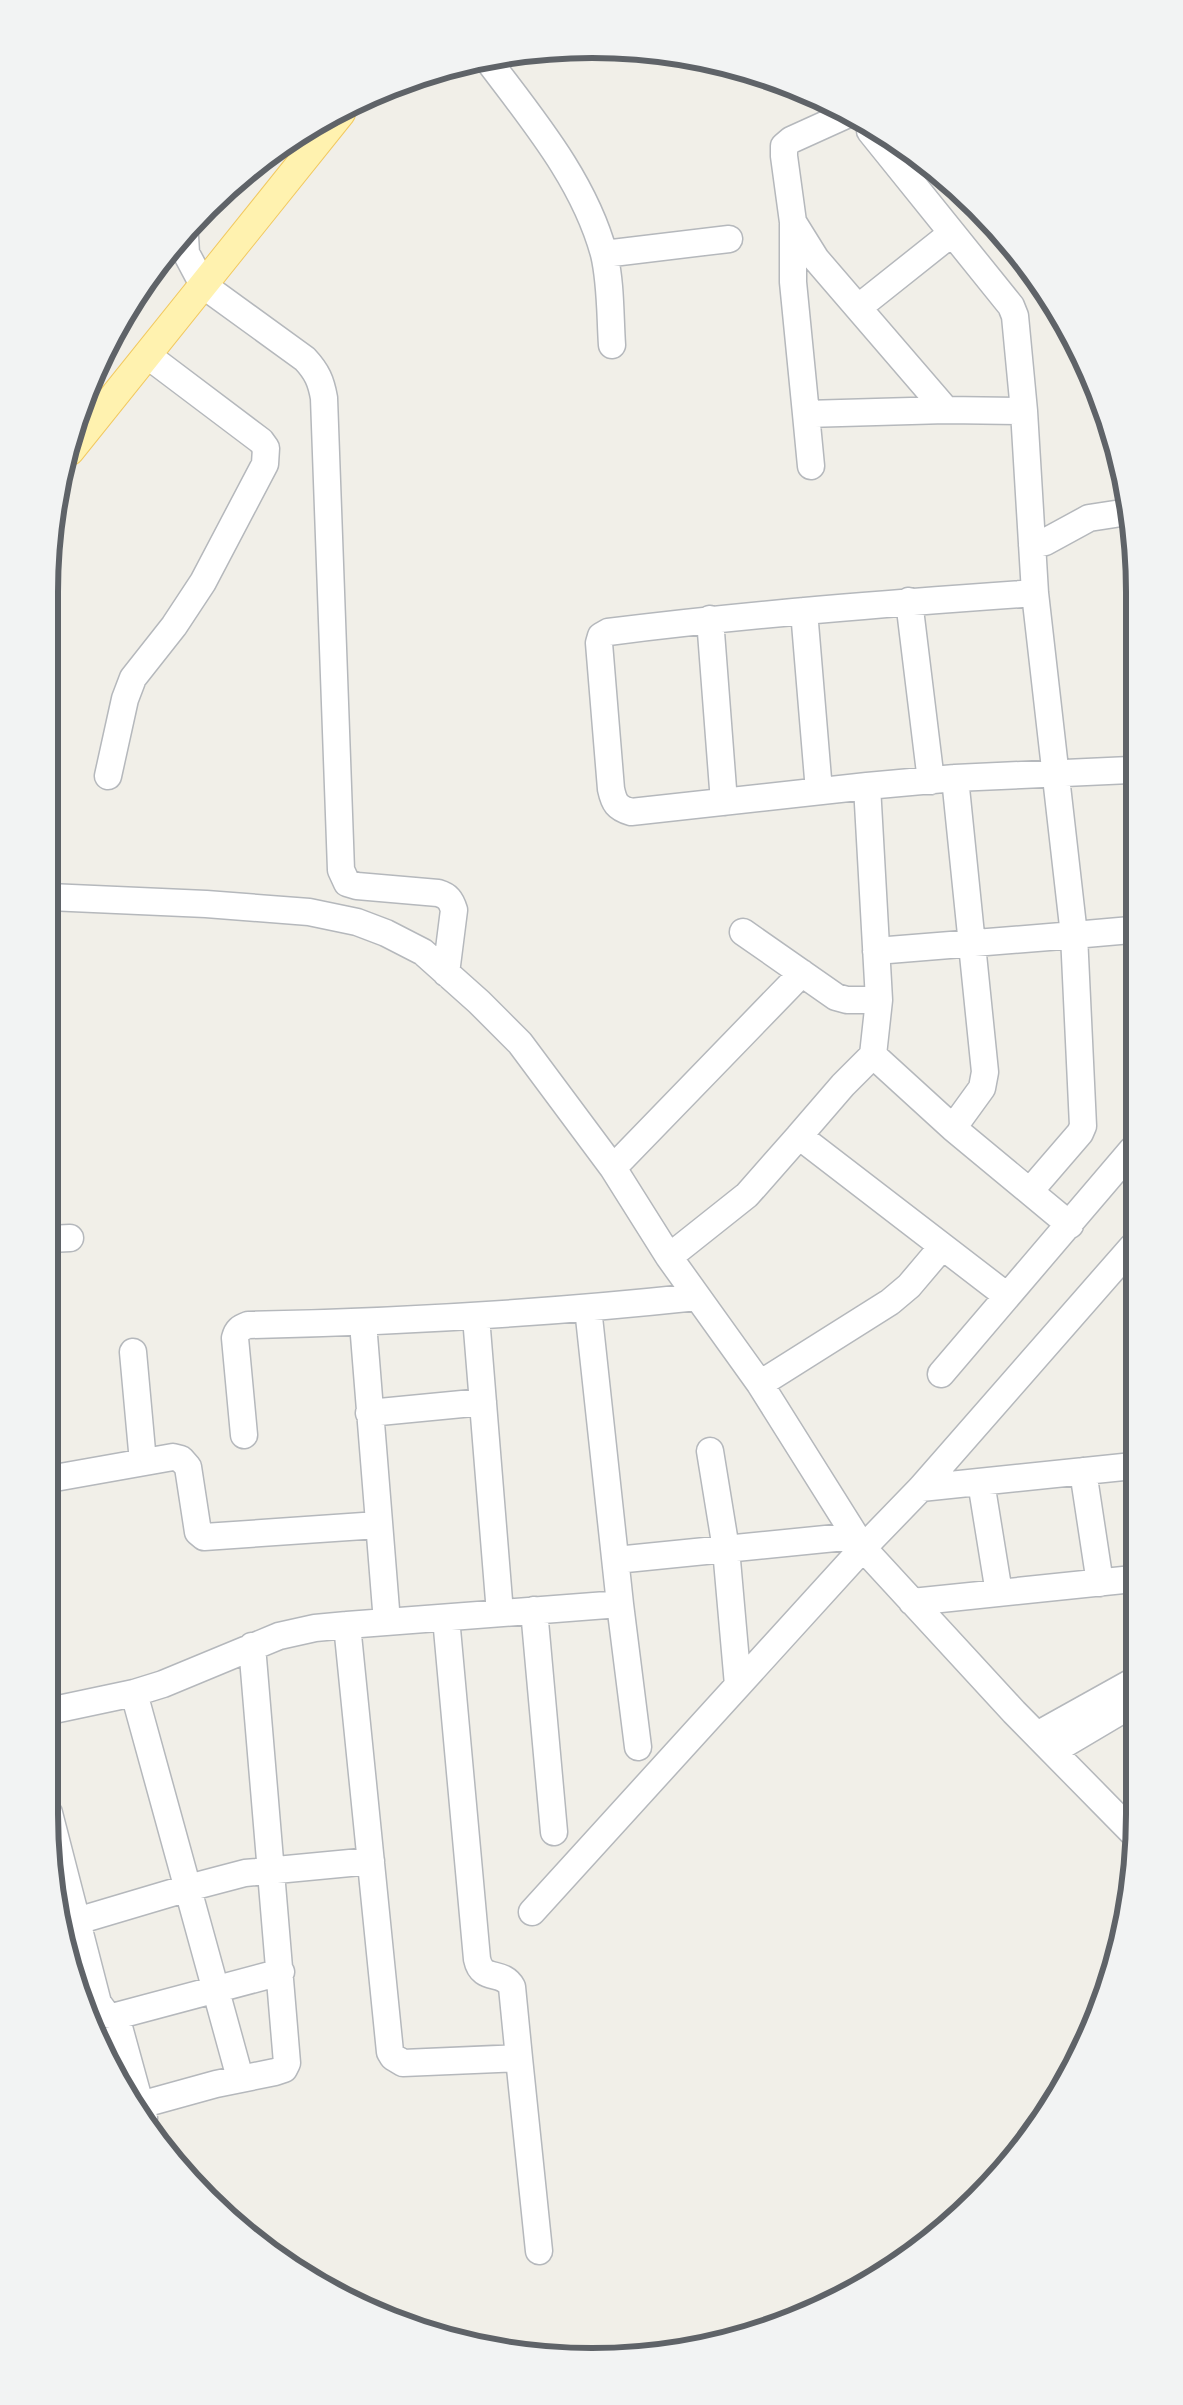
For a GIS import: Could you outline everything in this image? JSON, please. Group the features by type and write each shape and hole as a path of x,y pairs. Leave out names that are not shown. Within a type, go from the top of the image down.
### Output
{"main road":[{"path":"92,408 147,355 331,126"}],"street":[{"path":"493,67 565,166 590,216 604,254 612,345"},
{"path":"811,466 793,282 793,222 784,146 791,140 839,118"},
{"path":"878,141 1011,306 1015,316 1024,411 1036,593 1054,774 1074,935 1083,1126 1080,1133 1030,1191"},
{"path":"793,222 816,259 946,410"},
{"path":"858,308 952,233"},
{"path":"604,254 729,239"},
{"path":"186,245 186,253 204,285 305,359 321,380 324,398 341,870 347,883 358,886 438,892 446,896 451,901 454,910 446,973"},
{"path":"108,776 126,699 134,678 174,626 203,582 265,464 267,455 261,441 147,355"},
{"path":"806,414 946,410 1024,411"},
{"path":"1032,545 1045,542 1089,518 1115,514"},
{"path":"1036,593 909,601 710,619 608,632 601,636 599,643 611,789 614,803 622,810 632,812 943,779 1126,770"},
{"path":"909,601 943,779 971,944 984,1081 982,1088 953,1128"},
{"path":"804,611 819,791"},
{"path":"710,619 724,802"},
{"path":"669,1257 747,1195 843,1085 873,1055 879,1000 867,786"},
{"path":"58,898 206,904 309,912 357,922 386,932 423,952 520,1042 613,1168 669,1257 760,1384 859,1542 912,1602 1125,1825"},
{"path":"876,951 1126,930"},
{"path":"743,932 836,997 847,1000 879,1000"},
{"path":"613,1168 802,973"},
{"path":"873,1055 953,1128 1070,1224"},
{"path":"799,1136 1007,1296"},
{"path":"941,1374 1126,1157"},
{"path":"760,1384 890,1302 909,1286 942,1247"},
{"path":"532,1912 738,1685 859,1542 921,1488 1126,1254"},
{"path":"244,1434 235,1338 236,1332 240,1328 248,1326 476,1317 697,1297"},
{"path":"588,1308 620,1604 638,1747"},
{"path":"476,1317 500,1613"},
{"path":"363,1322 387,1622"},
{"path":"133,1352 143,1462"},
{"path":"370,1413 483,1402"},
{"path":"710,1451 726,1549 738,1685"},
{"path":"58,1477 173,1457 186,1462 198,1532 204,1537 378,1525"},
{"path":"921,1488 1126,1467"},
{"path":"1082,1472 1100,1583"},
{"path":"981,1482 999,1593"},
{"path":"616,1560 726,1549 859,1542"},
{"path":"912,1602 1126,1580"},
{"path":"58,1709 134,1694 196,1671 252,1646 298,1631 347,1625 620,1604"},
{"path":"534,1610 554,1832"},
{"path":"446,1618 477,1959 481,1970 486,1974 506,1979 512,1986 539,2251"},
{"path":"347,1625 390,2052 393,2057 403,2063 519,2058"},
{"path":"147,2110 240,2078 275,2072 284,2068 287,2063 281,1972 252,1646"},
{"path":"1045,1743 1126,1687"},
{"path":"134,1694 240,2078"},
{"path":"1045,1743 1126,1707"},
{"path":"59,1853 98,2003 106,2014 116,2016 281,1972"},
{"path":"77,1921 236,1875 272,1869 371,1861"},
{"path":"116,2016 137,2093"}]}
